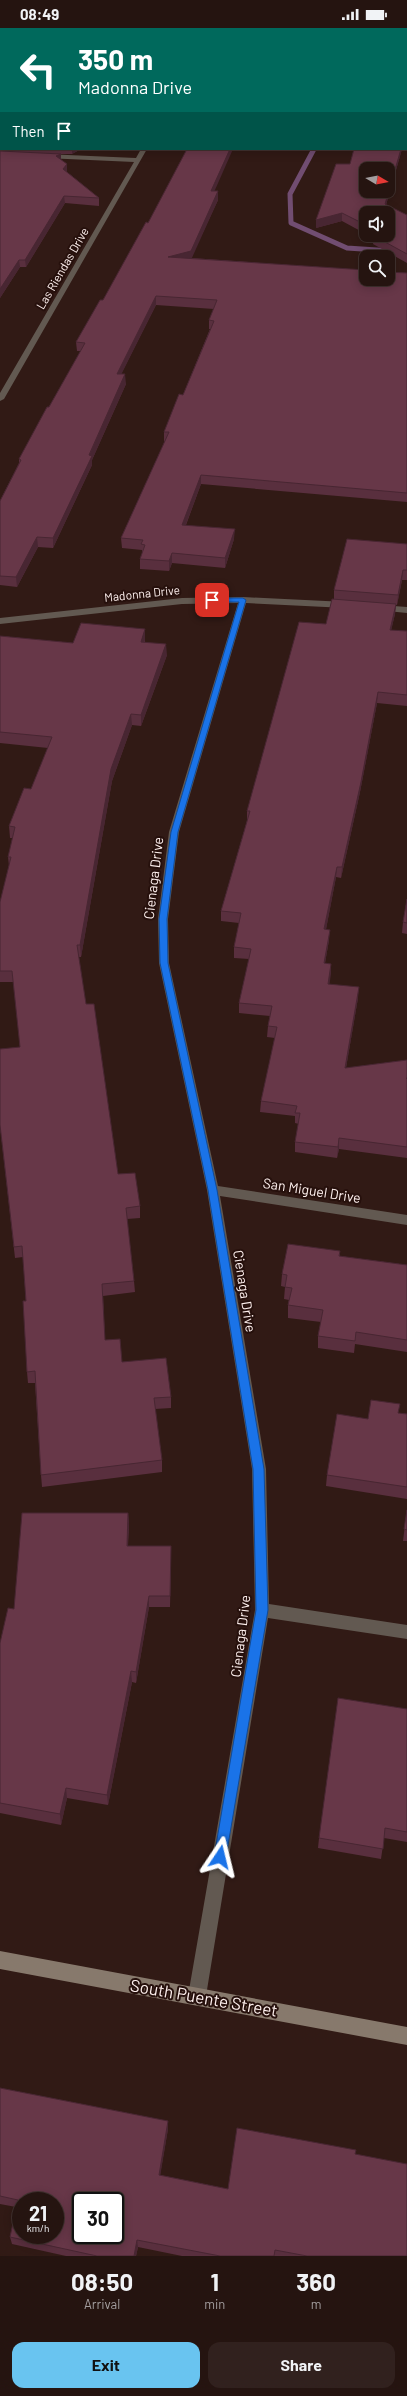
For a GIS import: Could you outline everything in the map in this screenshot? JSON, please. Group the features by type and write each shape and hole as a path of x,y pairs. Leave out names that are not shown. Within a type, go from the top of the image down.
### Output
{"street":[{"name":"Las Riendas Drive","path":"0,399 143,150"},
{"path":"36,156 137,160"},
{"name":"Madonna Drive","path":"0,621 182,601 243,600 353,606"},
{"name":"Cienaga Drive","path":"197,1996 262,1610 258,1469 213,1190 164,963 163,919 174,832 243,600"},
{"path":"368,607 407,610"},
{"name":"San Miguel Drive","path":"213,1190 407,1220"},
{"path":"262,1610 407,1632"},
{"name":"South Puente Street","path":"0,1960 407,2036"}],"building":[{"path":"186,150 230,150 211,191 218,191 191,251 168,257 359,270 359,286 395,286 395,272 407,273 407,493 201,475 182,525 235,529 225,558 172,553 169,561 140,559 145,545 141,544 143,540 121,538 169,432 164,432 179,394 183,395 214,321 209,320 217,300 156,296 117,374 125,374 89,455 92,456 53,538 37,537 16,577 0,576 0,501 21,460 19,459 47,407 49,407 85,343 76,342 100,300 103,300 146,222 148,223"},
{"path":"354,150 401,150 395,170 395,162 359,162 359,198 387,198 385,204 389,206 359,206 359,222 342,213 316,220 336,164 350,164"},
{"path":"0,151 61,154 56,156 67,164 63,169 99,198 64,196 25,260 19,260 0,289"},
{"path":"395,209 407,215 407,254 385,242 395,242"},
{"path":"347,539 407,544 407,570 403,570 398,595 334,590"},
{"path":"332,599 396,604 390,630 407,631 407,695 378,692 361,782 342,867 337,867 324,929 330,930 324,963 331,964 328,984 359,987 345,1068 407,1060 407,1147 339,1138 338,1147 295,1142 300,1113 295,1113 297,1106 261,1101 277,1027 268,1026 272,1006 239,1003 251,949 234,947 241,913 221,911 250,811 247,811 299,622 326,624"},
{"path":"81,623 145,629 141,642 166,644 141,715 131,714 111,769 80,945 77,945 86,1004 94,1004 118,1174 135,1173 140,1206 126,1208 134,1281 102,1284 105,1340 120,1339 122,1362 166,1358 171,1397 154,1398 162,1460 41,1475 35,1371 27,1372 23,1301 26,1301 22,1246 14,1247 0,1125 0,1049 20,1047 12,971 0,971 0,902 11,857 8,857 15,827 9,826 24,788 31,789 52,737 0,732 0,636 73,643"},
{"path":"407,899 407,923 403,922"},
{"path":"288,1244 340,1251 339,1256 407,1265 407,1340 356,1332 355,1341 318,1336 323,1310 288,1305 292,1288 285,1287 287,1275 282,1274"},
{"path":"371,1400 400,1404 398,1413 407,1414 407,1487 327,1475 337,1414 368,1419"},
{"path":"407,1510 407,1530 404,1529"},
{"path":"22,1513 128,1513 127,1546 171,1546 170,1596 149,1596 136,1672 131,1671 107,1795 66,1788 60,1814 0,1803 0,1643 8,1608 14,1609"},
{"path":"338,1698 407,1709 407,1832 385,1828 383,1849 319,1838"},
{"path":"0,2088 168,2121 159,2175 228,2189 237,2128 356,2150 355,2154 407,2164 407,2256 307,2256 275,2250 274,2256 220,2256 137,2240 134,2256 97,2256 42,2244 64,2244 64,2192 12,2192 12,2199 0,2196"}],"waterway":[{"path":"313,150 290,194 291,223 347,248 407,252"}],"route":[{"path":"212,600 243,600 174,832 167,877 163,919 164,963 213,1190 258,1469 262,1610 220,1857"}]}
